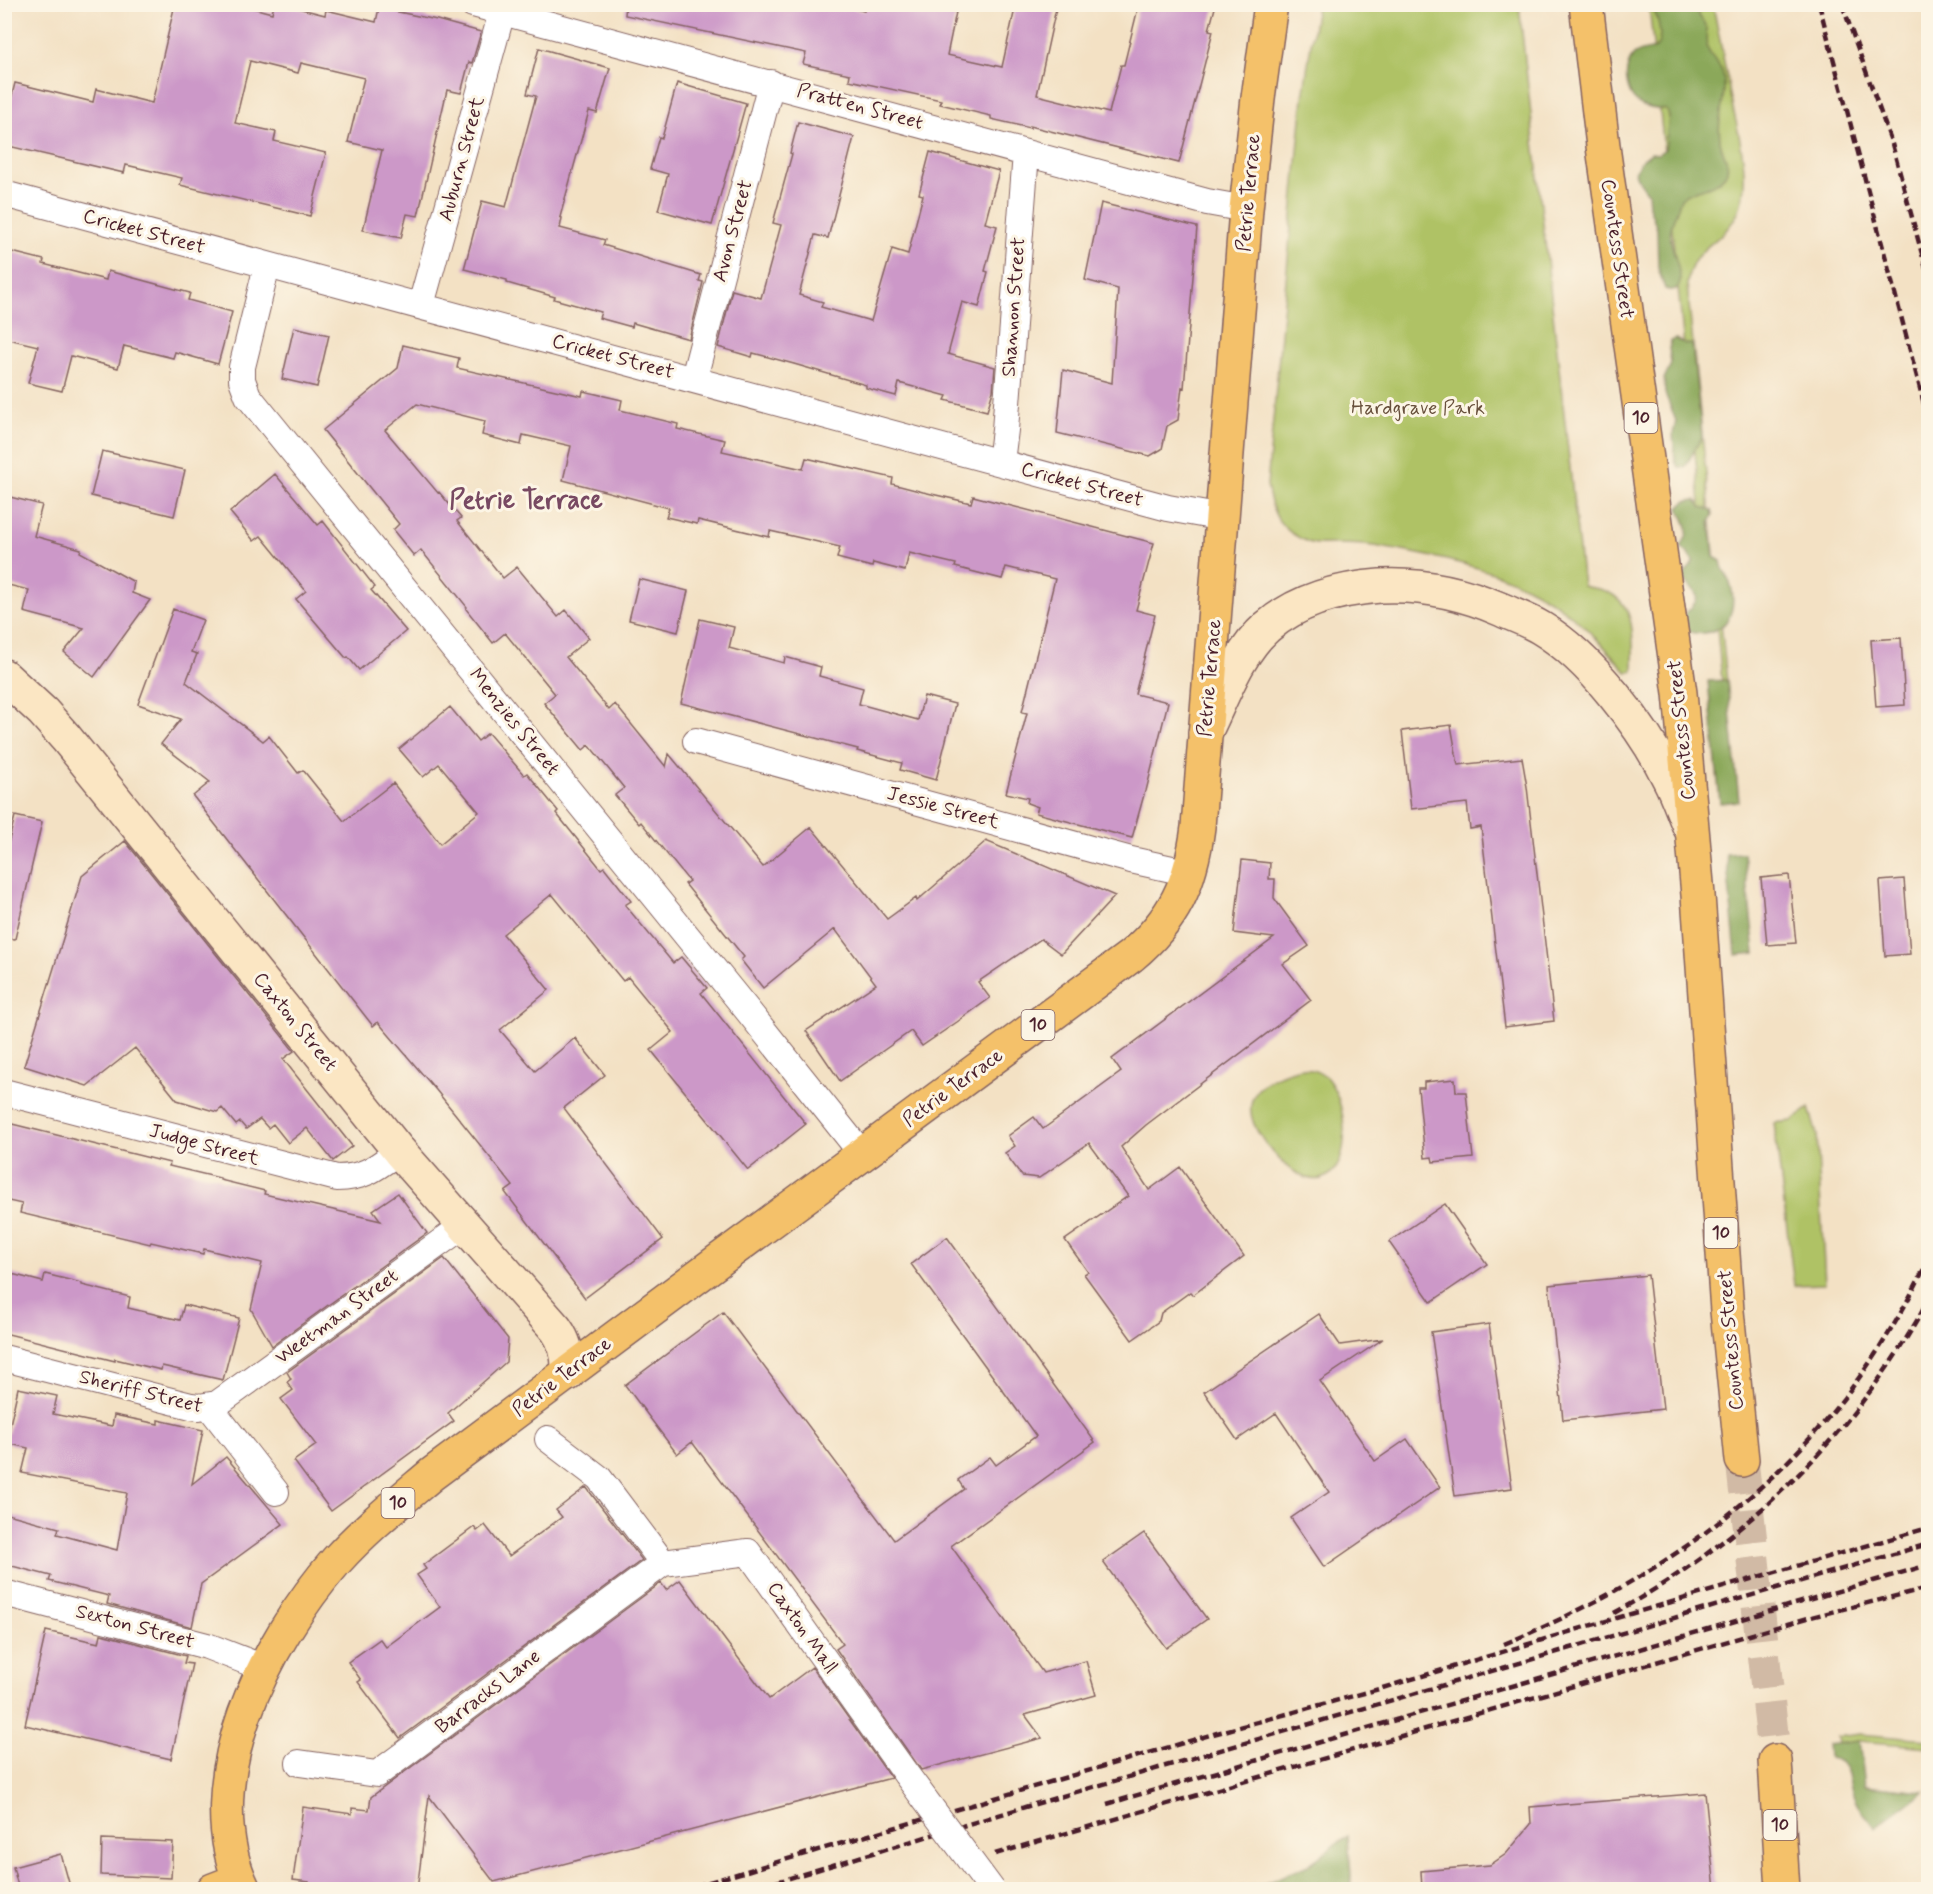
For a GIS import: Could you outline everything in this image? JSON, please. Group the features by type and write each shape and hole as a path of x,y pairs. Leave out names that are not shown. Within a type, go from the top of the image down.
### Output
{"main road":[{"name":"Petrie Terrace","path":"232,1886 227,1799 238,1736 264,1668 285,1628 338,1560 393,1507 432,1474 1144,945 1167,919 1190,873 1198,827 1246,209 1271,4"},
{"name":"Countess Street","path":"1586,4 1604,154 1680,693 1699,906 1727,1311 1742,1460"},
{"path":"1205,733 1248,648 1267,627 1285,614 1305,603 1333,593 1399,585 1431,587 1499,608 1541,628 1570,649 1629,714 1669,778 1692,833"},
{"name":"Caxton Street","path":"4,676 36,705 66,738 399,1151 560,1333 568,1356 568,1374"},
{"name":"10","path":"1775,1761 1783,1890"}],"street":[{"name":"Pratten Street","path":"473,4 1207,202 1246,209"},
{"name":"Auburn Street","path":"421,305 502,12"},
{"name":"Avon Street","path":"694,378 771,83"},
{"name":"Shannon Street","path":"1000,462 1005,430 1026,153"},
{"name":"Cricket Street","path":"4,194 267,266 694,378 1168,508 1223,518"},
{"name":"Menzies Street","path":"267,266 242,367 242,380 248,396 863,1155"},
{"name":"Jessie Street","path":"696,741 1131,860 1190,873"},
{"name":"Judge Street","path":"4,1092 337,1178 366,1174 399,1151"},
{"name":"Weetman Street","path":"209,1406 217,1404 463,1226"},
{"name":"Sheriff Street","path":"4,1358 191,1406 209,1406 276,1492"},
{"path":"548,1439 599,1478 663,1563"},
{"name":"Caxton Mall","path":"663,1563 748,1552 906,1774 992,1890"},
{"name":"Barracks Lane","path":"299,1763 377,1774 663,1563"},
{"name":"Sexton Street","path":"4,1593 207,1646 264,1668"}],"green space":[{"name":"Hardgrave Park","path":"1317,5 1519,5 1583,586 1614,595 1628,612 1633,635 1633,671 1627,672 1592,634 1568,613 1526,587 1478,568 1429,556 1369,545 1311,543 1292,534 1275,514 1267,485 1303,97"},
{"path":"1649,5 1713,5 1740,138 1744,169 1742,199 1738,212 1724,232 1695,260 1687,284 1729,702 1724,702 1710,557 1701,512"},
{"path":"1650,5 1696,5 1698,14 1706,27 1707,47 1722,71 1724,80 1719,129 1727,172 1715,184 1681,198 1671,232 1680,276 1678,287 1673,290 1665,289 1658,268 1657,229 1649,206 1648,193 1635,172 1641,161 1651,153 1658,154 1665,149 1669,117 1667,110 1646,107 1637,102 1632,97 1627,83 1627,69 1633,56 1640,51 1656,48 1660,38 1659,26"},
{"path":"1676,339 1685,344 1692,344 1702,437 1685,467 1678,467 1675,461 1673,434 1676,421 1665,393 1664,379 1671,364 1669,348 1671,341"},
{"path":"1696,500 1702,507 1712,510 1713,515 1710,522 1714,557 1721,561 1733,598 1731,612 1725,624 1703,633 1687,631 1684,615 1694,605 1697,597 1683,580 1693,562 1681,547 1687,528 1679,508 1686,501"},
{"path":"1727,680 1739,801 1720,803 1708,681"},
{"path":"1744,853 1755,953 1736,955 1726,854"},
{"path":"1301,1068 1326,1077 1337,1096 1343,1122 1341,1159 1336,1168 1327,1176 1317,1179 1306,1178 1296,1173 1277,1157 1263,1140 1251,1113 1251,1102 1263,1084 1286,1072"},
{"path":"1809,1108 1817,1135 1825,1284 1794,1285 1774,1123 1792,1121"},
{"path":"1860,1734 1928,1740 1928,1747 1859,1741 1838,1744 1837,1737"},
{"path":"1859,1741 1865,1785 1924,1791 1875,1828 1855,1800 1846,1769 1837,1760 1829,1758 1828,1745"},
{"path":"1348,1836 1352,1889 1226,1889 1262,1885 1308,1865"}],"building":[{"path":"175,4 237,4 272,13 274,4 282,4 325,15 326,10 376,22 379,8 481,32 472,63 469,62 461,93 447,90 418,216 407,214 401,238 363,230 382,150 348,142 364,78 301,63 298,73 250,61 235,123 276,132 274,141 326,153 310,216 180,185 182,178 126,165 124,173 4,145 4,127 15,83 93,102 96,89 152,103"},
{"path":"626,4 834,4 864,11 866,4 918,4 956,12 947,55 1002,67 1016,4 1057,4 1037,95 1109,113 1139,4 1216,4 1209,30 1213,31 1179,163 1030,126 1030,128 991,119 991,116 940,104 941,100 849,80 850,74 803,64 806,53 625,15"},
{"path":"539,48 610,68 597,113 589,111 560,217 562,218 560,228 605,240 603,245 701,275 699,281 703,282 689,339 633,323 632,327 599,318 601,312 507,283 507,280 464,269 482,201 506,207 536,96 527,94"},
{"path":"677,83 746,103 712,225 658,210 668,174 650,169 659,137 662,138"},
{"path":"798,122 854,137 828,238 815,235 799,295 823,302 821,307 871,321 892,249 908,254 923,195 919,194 930,152 999,171 985,223 997,226 985,271 988,272 979,307 962,302 948,354 995,367 993,391 987,411 945,400 947,396 899,383 896,396 794,364 753,353 752,357 718,347 732,290 761,298 781,225 773,223 792,154 790,153"},
{"path":"1101,203 1197,227 1184,388 1182,387 1178,420 1167,426 1162,449 1150,456 1057,433 1063,370 1112,383 1118,289 1085,280"},
{"path":"4,250 44,260 43,264 106,280 108,271 190,293 188,300 232,312 218,364 175,352 173,358 124,346 118,368 71,356 62,391 28,383 38,346 4,338"},
{"path":"294,327 329,335 317,387 282,379"},
{"path":"403,345 459,358 457,368 582,396 583,391 622,400 620,410 678,424 677,429 725,440 722,451 803,469 806,458 893,478 892,484 923,492 971,503 973,496 1154,543 1136,610 1155,615 1135,694 1168,702 1132,838 1036,813 1038,807 1027,803 1028,798 1006,793 1027,713 1022,712 1055,579 1006,567 1002,579 955,567 956,564 909,553 905,571 873,563 872,567 837,558 840,547 770,531 769,537 698,520 697,524 666,517 669,508 563,480 571,446 523,435 521,445 482,435 485,421 417,404 385,430 461,518 457,521 503,578 517,567 558,617 566,610 589,638 566,657 609,710 615,704 666,767 669,754 763,867 811,827 887,919 916,898 917,901 986,841 1115,896 1061,954 1041,939 978,982 990,998 957,1022 922,1046 911,1031 840,1081 806,1031 876,984 835,929 763,988 741,960 744,957 685,884 689,881 641,822 639,824 615,795 624,788 589,745 583,750 544,703 555,694 505,633 493,643 421,550 414,556 393,530 399,524 323,430 398,368"},
{"path":"102,451 185,470 174,516 91,496"},
{"path":"275,474 318,525 323,521 375,587 371,590 406,631 359,670 296,599 306,591 261,536 254,541 230,512"},
{"path":"10,497 42,505 34,536 81,549 80,552 134,582 132,593 150,600 94,677 64,652 84,628 24,612 29,590 4,584 4,518"},
{"path":"639,579 688,591 678,632 629,620"},
{"path":"173,609 203,620 191,652 197,654 186,682 263,741 269,736 298,773 303,770 344,821 393,783 440,844 479,812 439,764 423,777 399,749 450,707 478,741 488,733 524,775 527,773 601,869 604,867 631,901 625,905 673,963 681,957 707,988 701,993 806,1124 748,1170 651,1050 673,1032 628,977 623,981 552,894 503,934 549,990 500,1030 535,1071 575,1038 605,1075 564,1108 663,1239 585,1298 505,1192 513,1186 378,1022 373,1026 193,796 210,782 161,744 181,719 138,704"},
{"path":"700,619 734,627 729,648 784,663 785,657 821,667 819,676 863,688 859,704 918,720 924,696 955,704 936,780 900,770 902,763 857,751 858,749 681,703"},
{"path":"1901,638 1905,705 1876,707 1871,640"},
{"path":"1451,725 1458,765 1522,758 1554,1021 1505,1027 1481,827 1470,829 1467,803 1411,809 1402,731"},
{"path":"15,816 42,822 15,939 4,938 4,860"},
{"path":"125,841 294,1051 283,1059 352,1146 333,1161 307,1128 288,1143 273,1124 268,1128 260,1119 246,1129 240,1122 236,1125 222,1108 217,1112 177,1100 135,1048 87,1086 24,1066 82,876"},
{"path":"1242,860 1270,863 1269,879 1275,879 1274,898 1309,946 1283,964 1311,1000 1146,1125 1121,1147 1149,1190 1180,1167 1244,1256 1193,1295 1190,1292 1161,1313 1159,1321 1132,1340 1084,1274 1088,1272 1065,1240 1128,1196 1089,1143 1039,1178 1022,1176 1005,1153 1015,1146 1008,1136 1034,1117 1043,1129 1121,1072 1112,1059 1274,938 1234,933"},
{"path":"1789,875 1796,943 1767,945 1761,878"},
{"path":"1904,879 1910,954 1885,956 1880,881"},
{"path":"1455,1079 1456,1092 1466,1092 1473,1158 1433,1162 1432,1157 1425,1158 1418,1088 1424,1088 1424,1082"},
{"path":"4,1122 170,1163 169,1166 265,1191 264,1194 381,1221 373,1210 398,1193 427,1233 272,1346 251,1309 262,1263 204,1249 203,1254 151,1242 150,1244 20,1213 22,1204 4,1200"},
{"path":"1445,1204 1487,1264 1431,1302 1389,1242"},
{"path":"947,1237 1095,1442 951,1546 1043,1673 1086,1661 1096,1695 1025,1715 1042,1738 921,1770 836,1649 843,1644 692,1442 677,1454 625,1385 723,1312 894,1540 964,1489 958,1480 990,1457 996,1465 1036,1436 911,1264"},
{"path":"444,1258 508,1339 506,1362 448,1413 454,1421 331,1511 294,1461 316,1445 281,1399 293,1390 287,1382 291,1379 287,1372"},
{"path":"4,1272 43,1282 45,1274 82,1283 82,1285 130,1297 128,1308 180,1320 184,1305 239,1318 223,1380 162,1366 161,1370 115,1359 115,1361 4,1333"},
{"path":"1648,1275 1663,1409 1563,1420 1549,1285"},
{"path":"1319,1314 1340,1345 1383,1339 1320,1381 1375,1461 1407,1439 1440,1487 1324,1567 1291,1518 1329,1492 1276,1413 1237,1440 1204,1392"},
{"path":"1489,1324 1512,1488 1455,1496 1431,1332"},
{"path":"18,1388 57,1396 53,1414 112,1426 114,1415 158,1424 158,1420 203,1430 192,1484 226,1457 283,1524 201,1584 192,1627 107,1604 109,1596 49,1581 51,1576 4,1564 4,1513 59,1528 57,1534 117,1550 127,1493 22,1473 28,1448 6,1443"},
{"path":"586,1487 642,1560 400,1738 358,1682 361,1680 348,1662 380,1639 386,1647 440,1607 417,1575 426,1569 423,1565 474,1527 477,1531 485,1525 509,1556 562,1517 556,1510"},
{"path":"1144,1533 1207,1619 1166,1648 1103,1562"},
{"path":"680,1580 769,1699 812,1667 891,1778 494,1882 429,1796 417,1890 308,1890 309,1882 293,1880 303,1807 352,1814 352,1808 369,1810 371,1797 418,1762 661,1583 666,1590"},
{"path":"46,1631 99,1643 101,1634 186,1656 184,1663 192,1664 171,1759 25,1725"},
{"path":"1705,1793 1715,1890 1422,1890 1421,1871 1490,1865 1506,1854 1531,1824 1530,1807"},
{"path":"102,1839 173,1842 171,1878 101,1875"},
{"path":"61,1854 71,1890 19,1890 13,1867"}],"tunnel":[{"path":"1742,1460 1775,1761"}],"railway":[{"path":"1819,4 1928,419"},
{"path":"1842,4 1892,144 1928,276"},
{"path":"1504,1644 1573,1613 1637,1578 1698,1538 1754,1493 1805,1443 1851,1388 1893,1327 1928,1260"},
{"path":"1614,1613 1663,1584 1709,1552 1753,1517 1794,1479 1867,1395 1899,1349 1928,1301"},
{"path":"682,1890 1928,1528"},
{"path":"750,1890 1025,1807 1928,1544"},
{"path":"1107,1804 1928,1565"},
{"path":"995,1854 1811,1617 1928,1588"}],"district":[{"name":"Petrie Terrace","path":"526,501"}]}
